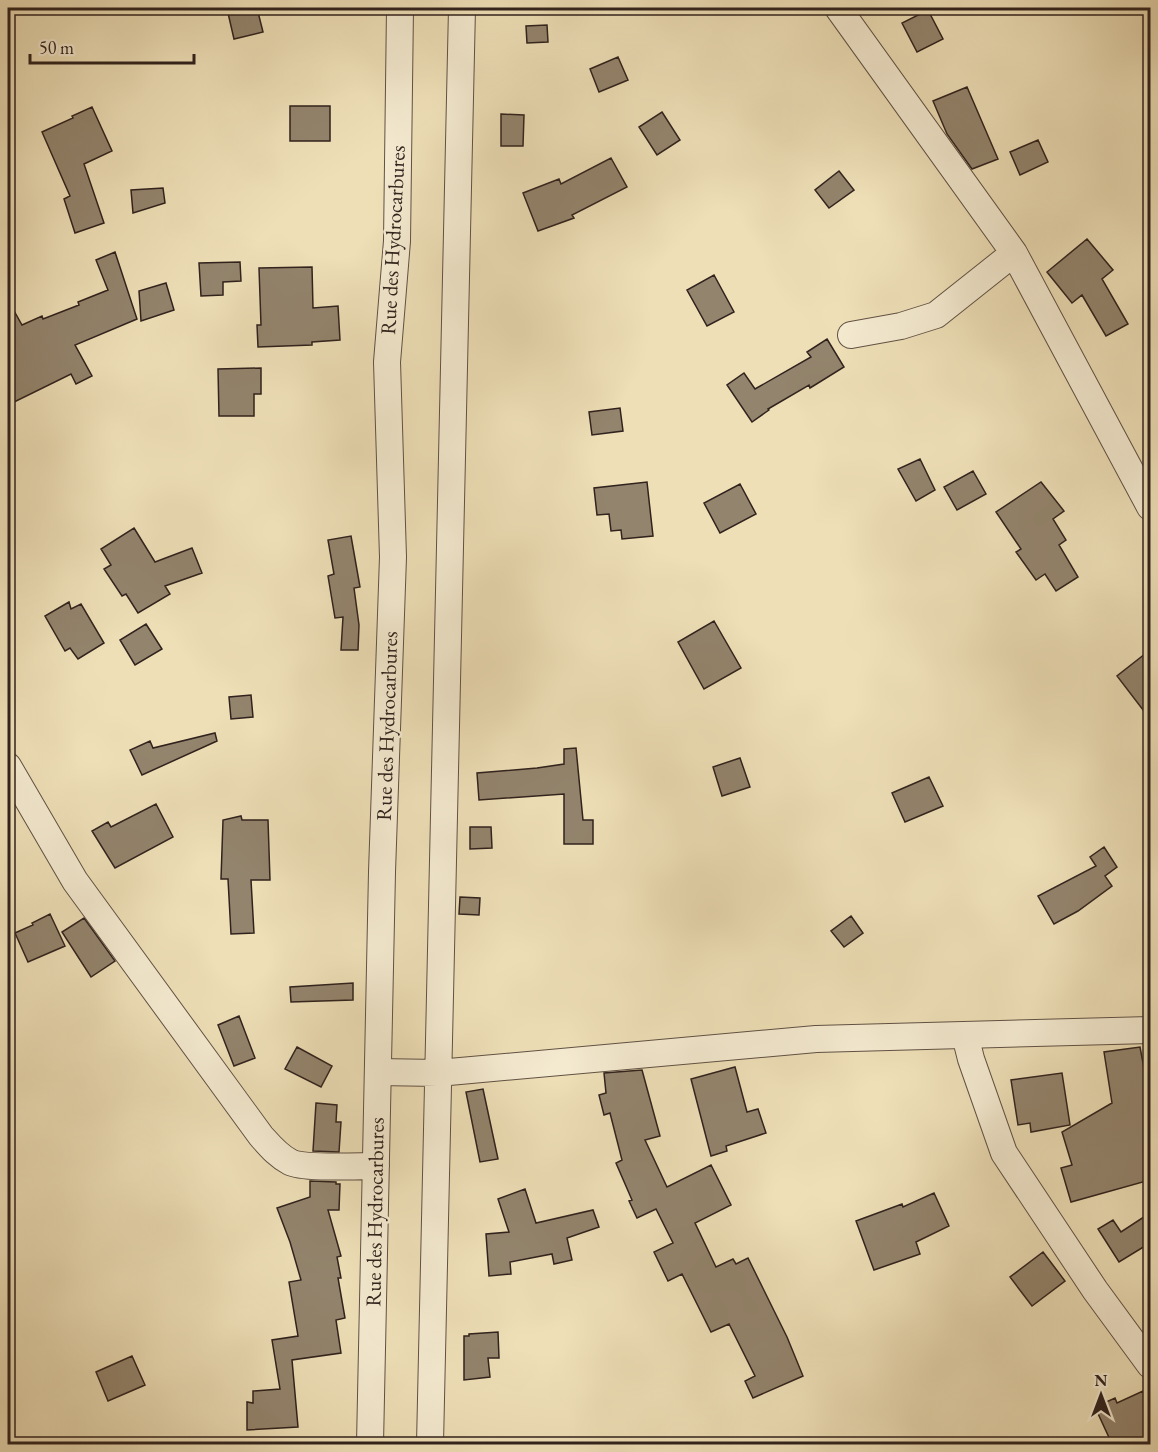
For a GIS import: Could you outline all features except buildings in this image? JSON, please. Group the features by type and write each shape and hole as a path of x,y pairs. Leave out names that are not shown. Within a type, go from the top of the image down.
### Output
{"street":[{"name":"Rue des Hydrocarbures","path":"370,1444 382,872 393,557 387,362 397,241 400,8"},
{"path":"430,1444 462,8"},
{"path":"838,8 1014,253 1150,507"},
{"path":"851,335 901,326 936,315 1014,253"},
{"path":"8,766 75,881 261,1136 291,1164 376,1166"},
{"path":"378,1072 438,1073 816,1040 1150,1030"},
{"path":"966,1035 971,1059 1004,1153 1095,1290 1150,1365"}]}
